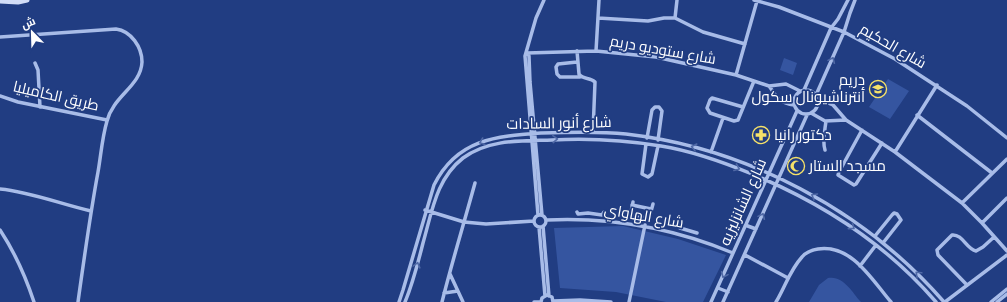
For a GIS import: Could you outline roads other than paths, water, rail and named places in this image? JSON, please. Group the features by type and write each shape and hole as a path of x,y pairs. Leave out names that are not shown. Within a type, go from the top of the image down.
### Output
{"street":[{"path":"0,1 18,2 27,0"},
{"path":"540,215 533,134 529,56 527,53 531,34 544,0"},
{"path":"596,51 599,0"},
{"path":"675,18 677,0"},
{"path":"736,75 755,0"},
{"name":"شارع الحكيم","path":"755,0 779,7 844,32 895,59 967,106 1007,138"},
{"path":"846,120 826,121 797,111 794,105 794,97 802,91 832,28 848,0"},
{"path":"809,114 817,107 817,97 844,32 855,0"},
{"path":"598,18 648,21 664,18 675,18 703,32 745,44"},
{"path":"0,37 113,28 123,30 129,34 139,49 142,60 141,68 135,81 114,105 107,120 91,211 78,302"},
{"path":"577,51 578,72 580,77"},
{"name":"شارع ستوديو دريم","path":"527,53 596,51 668,59 736,75 769,86 786,84 802,91"},
{"path":"577,62 558,64 556,67 557,74 560,77 580,77 592,80 594,82 593,132"},
{"path":"35,63 38,74 40,107"},
{"path":"743,107 715,98 710,100 707,108 708,112 723,118 734,121 738,120 754,81"},
{"path":"895,152 936,85"},
{"path":"769,86 779,100 786,104 794,105"},
{"path":"802,91 811,91 817,97 833,105 846,120 895,152 962,203 982,222 1007,251"},
{"name":"طريق الكاميليا","path":"0,96 40,107 107,120"},
{"path":"647,138 652,110 655,107 659,107 662,111 658,140"},
{"name":"شارع الشانزليزيه","path":"711,302 797,111"},
{"name":"شارع الشانزليزيه","path":"723,302 809,114"},
{"path":"917,115 992,173"},
{"path":"711,152 723,118"},
{"path":"826,121 824,137 826,150"},
{"path":"862,130 839,172 838,175 840,177 856,184 882,143"},
{"name":"شارع أنور السادات","path":"398,302 403,290 425,210 434,185 438,175 452,160 468,148 497,137 593,132 626,134 697,148 779,178 826,203 875,236 918,274 945,302"},
{"name":"شارع أنور السادات","path":"405,302 412,286 431,211 439,189 444,179 457,164 469,154 485,146 502,142 586,138 616,140 684,151 720,162 777,184 827,210 851,226 904,269 936,302"},
{"path":"646,144 642,174 648,177 652,174 658,146"},
{"path":"962,203 1007,159"},
{"path":"452,160 457,164"},
{"path":"442,302 447,279 450,274 454,252 475,183"},
{"path":"0,189 23,192 91,211"},
{"path":"982,222 1007,198"},
{"path":"652,204 652,209 649,217 640,217 632,214 633,204 652,209"},
{"path":"425,210 464,222 494,224 534,221"},
{"path":"576,212 578,214 602,214 604,212"},
{"path":"588,213 588,219"},
{"path":"593,213 593,219"},
{"path":"875,236 892,215 894,213 897,214 901,220 883,243"},
{"path":"534,221 535,217 540,215 545,216 547,220 546,223 541,227"},
{"path":"639,224 640,217"},
{"name":"شارع الهاواي","path":"547,220 593,219 645,225 690,236 734,253"},
{"path":"534,221 536,225 541,227"},
{"path":"629,302 645,225"},
{"path":"745,225 756,229"},
{"path":"541,227 547,296 553,301 580,300 611,302"},
{"path":"680,228 697,232"},
{"path":"684,235 686,229"},
{"path":"690,236 691,231"},
{"path":"1,232 19,261 26,276 34,302"},
{"path":"967,285 938,255 937,250 954,234 959,237 970,249 976,251 994,237"},
{"path":"0,241 5,238"},
{"path":"860,266 876,245"},
{"path":"776,302 788,278 801,258 808,252 824,248 838,250 860,266 891,302"},
{"path":"744,255 788,278"},
{"path":"945,302 1007,255"},
{"path":"450,274 462,302"},
{"path":"718,288 728,292"},
{"path":"991,302 1007,289"},
{"path":"444,293 458,291"},
{"path":"997,302 1007,294"},
{"path":"534,302 541,302 542,298 547,296"}],"place":[{"name":"دريم أنترناشيونال سكول","path":"878,89"},
{"name":"دكتور رانيا","path":"761,135"},
{"name":"مسجد الستار","path":"796,166"}]}
